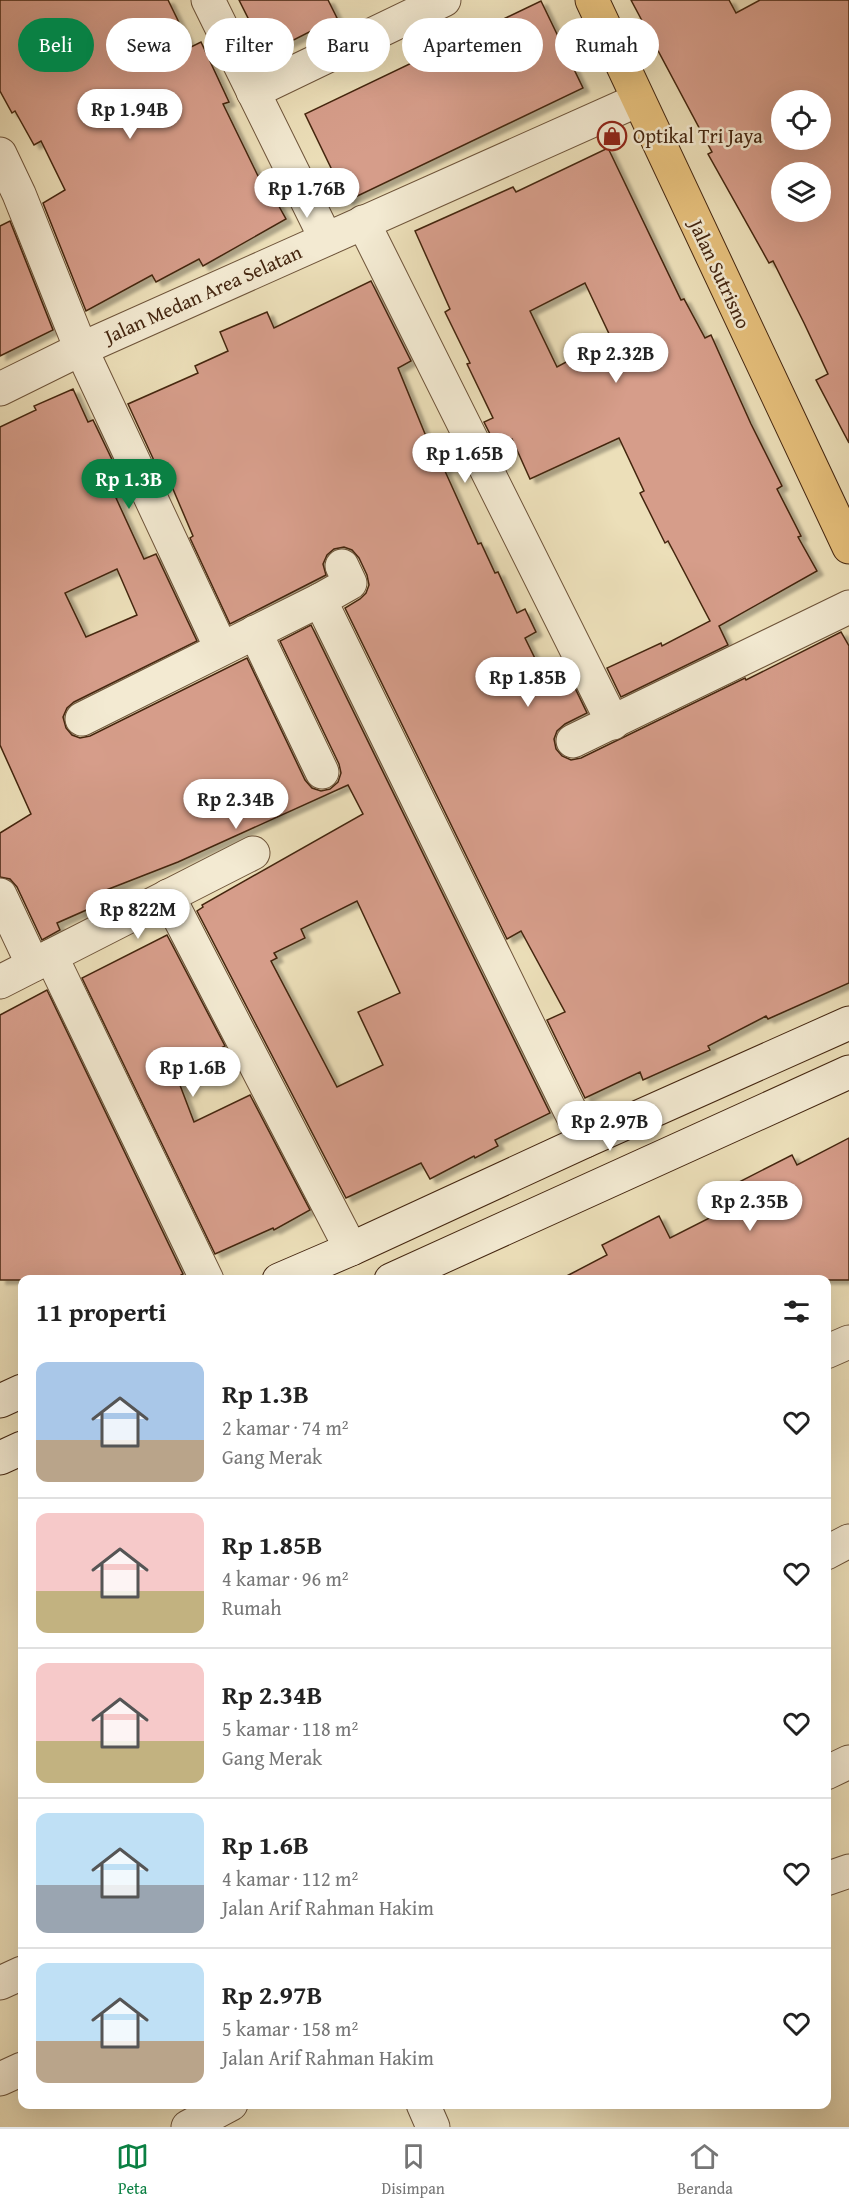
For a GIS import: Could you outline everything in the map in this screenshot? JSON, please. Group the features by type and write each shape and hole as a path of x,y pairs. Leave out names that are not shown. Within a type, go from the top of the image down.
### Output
{"main road":[{"name":"Jalan Sutrisno","path":"592,0 849,548"}],"street":[{"path":"208,0 326,239"},
{"path":"253,92 444,0"},
{"name":"Jalan Medan Area Selatan","path":"0,389 81,349 638,100"},
{"path":"0,154 23,204 81,349 221,648"},
{"path":"363,222 613,723"},
{"path":"82,719 350,583 342,566"},
{"path":"320,600 585,1141"},
{"path":"573,741 849,607"},
{"path":"255,632 322,772"},
{"path":"0,982 253,853"},
{"path":"0,895 42,961 204,1275"},
{"path":"168,896 351,1249"},
{"path":"291,1275 849,1023"},
{"path":"402,1275 849,1072"},
{"path":"831,1350 849,1342"},
{"path":"0,1401 18,1392"},
{"path":"0,1458 18,1450"},
{"path":"831,1550 849,1541"},
{"path":"831,1771 849,1762"},
{"path":"831,1877 849,1871"},
{"path":"0,1983 18,1975"},
{"path":"0,2079 18,2071"},
{"path":"188,2127 222,2109"},
{"path":"425,2109 433,2127"}],"building":[{"path":"0,0 168,0 177,18 106,18 106,72 192,72 192,46 201,42 204,48 204,72 215,72 229,102 223,104 258,176 261,174 286,219 203,266 199,259 156,282 152,275 86,311 43,203 65,190 41,141 34,145 15,111 12,113 0,91"},
{"path":"239,0 328,0 337,18 306,18 306,34 294,40 294,18 248,18"},
{"path":"631,0 729,0 736,13 760,0 849,0 849,443 816,380 828,374 804,323 773,261 769,263 708,154 712,152 659,53 659,18 641,18"},
{"path":"541,1 555,30 555,72 575,72 583,88 347,201 305,114 402,68 402,72 543,72 543,18 505,18"},
{"path":"608,148 681,300 684,299 705,338 711,335 782,486 777,489 801,536 798,537 817,571 719,626 728,645 621,697 607,668 661,643 662,646 710,621 668,541 665,543 640,493 644,491 619,438 530,479 512,439 496,446 484,422 493,418 445,312 450,309 415,231 513,187 516,192","holes":["585,283 611,338 557,367 530,311"]},
{"path":"10,221 53,330 0,356 0,226"},
{"path":"371,281 411,361 398,368 430,446 449,437 462,461 444,469 478,544 481,543 495,573 498,572 517,613 525,609 536,632 525,638 552,693 573,684 587,713 565,724 557,731 554,739 556,749 562,756 571,760 581,758 841,632 849,646 849,983 768,1019 766,1016 708,1046 710,1050 643,1080 640,1072 585,1098 547,1020 565,1012 521,931 507,939 345,608 360,599 366,593 369,585 359,558 352,550 344,547 334,549 327,555 323,564 326,575 230,624 190,538 193,536 167,475 162,478 128,404 198,373 195,366 228,351 220,332 267,312 274,328"},
{"path":"73,389 88,422 93,420 128,493 116,498 144,559 156,554 197,641 74,702 67,708 63,717 66,728 72,735 80,738 90,736 247,658 305,780 312,788 321,791 330,789 338,782 341,773 339,764 280,641 311,625 550,1113 495,1140 498,1146 430,1179 421,1163 346,1198 197,911 203,907 202,905 363,814 348,785 178,862 96,894 100,904 57,923 60,930 42,940 17,887 10,879 0,877 0,833 31,814 0,745 0,427 36,410 34,406","holes":["117,569 137,615 86,637 65,593","357,901 400,993 358,1012 383,1065 337,1087 271,961 277,958 274,953 305,938 301,929"]},
{"path":"167,935 225,1046 175,1072 194,1122 250,1095 310,1210 274,1230 273,1228 215,1254 82,978"},
{"path":"47,990 183,1274 18,1275 18,1280 0,1280 0,1015"},
{"path":"849,1138 849,1280 831,1280 831,1275 569,1275 607,1255 602,1245 659,1216 670,1238 747,1199 739,1182 792,1155 797,1165"}],"place":[{"name":"Optikal Tri Jaya","path":"612,136"}]}
